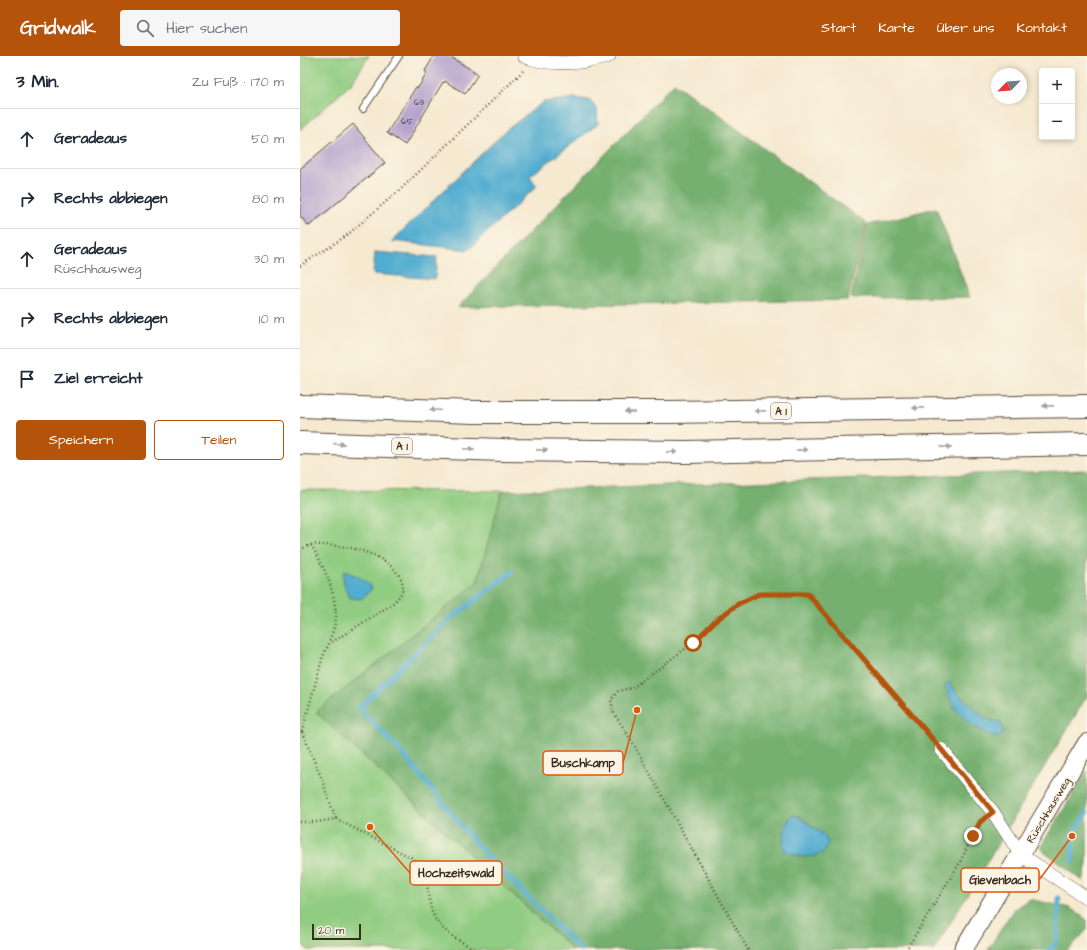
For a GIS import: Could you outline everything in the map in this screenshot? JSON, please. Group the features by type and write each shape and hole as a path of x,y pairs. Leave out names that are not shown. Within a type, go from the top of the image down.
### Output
{"highway":[{"name":"A 1","path":"300,406 474,412 668,412 1087,406"},
{"name":"A 1","path":"300,443 503,450 686,452 1087,444"}],"main road":[{"name":"Rüschhausweg","path":"963,950 1087,744"}],"street":[{"path":"527,58 547,62 564,62 584,61 609,56"},
{"name":"Rüschhausweg","path":"941,749 993,812 1021,855"},
{"path":"1021,855 1087,898"}],"lane":[{"path":"363,109 399,56"}],"path":[{"path":"300,266 346,236 402,188 525,70 527,58"},
{"path":"300,550 311,545 343,546 362,551 393,567 401,577 403,586 402,592 391,605 329,644"},
{"path":"311,545 326,573 336,617 329,644 323,656 301,731 321,777 336,819"},
{"path":"748,950 633,743 614,713 611,700 618,691 632,688 687,648 715,621 738,604 759,594 808,594 941,749"},
{"path":"906,950 959,864 980,822 993,812"},
{"path":"300,822 316,822 336,819 414,860 421,868 426,879 428,899 436,920 449,934 476,950"}],"green space":[{"path":"300,56 369,56 351,84 300,130"},
{"path":"674,83 866,223 848,300 458,307"},
{"path":"936,208 970,297 851,298 867,225"},
{"path":"1087,470 1087,696 934,950 573,950 316,712 477,583 502,491","holes":["948,683 961,697 986,719 1001,723 969,723 953,706 949,696","793,815 799,816 825,837 828,843 783,841"]},
{"path":"300,490 502,491 477,583 316,712 573,950 308,950 300,942"},
{"path":"1087,771 1087,863 1083,881 1040,848"},
{"path":"1029,899 1070,908 1087,920 1087,930 1068,950 988,950 1013,910"}],"water":[{"path":"575,98 589,100 597,109 598,124 530,176 537,186 468,250 392,241 504,132 543,102"},
{"path":"375,252 437,257 435,279 373,274"},
{"path":"344,571 356,575 364,580 372,589 361,599 350,598 344,581"},
{"path":"948,682 961,697 986,719 1001,723 1003,732 998,738 979,730 964,719 953,705 949,696 945,686"},
{"path":"793,815 803,819 825,836 828,843 824,852 814,856 803,857 784,850 784,831"}],"building":[{"path":"434,56 449,56 478,74 465,94 445,81 444,83 443,82 405,145 387,133 416,87 418,88 427,73 425,71"},
{"path":"353,124 385,163 309,226 300,216 300,169"}],"waterway":[{"path":"512,572 449,620 359,708 401,752 482,851 581,950"},
{"path":"1073,862 1072,836 1087,813"},
{"path":"1049,950 1057,942 1059,898"}],"place":[{"name":"Buschkamp","path":"637,710"},
{"name":"Hochzeitswald","path":"370,827"},
{"name":"Gievenbach","path":"1072,836"}],"route":[{"path":"693,643 715,621 738,604 759,594 808,594 993,812 980,822 973,836"}]}
